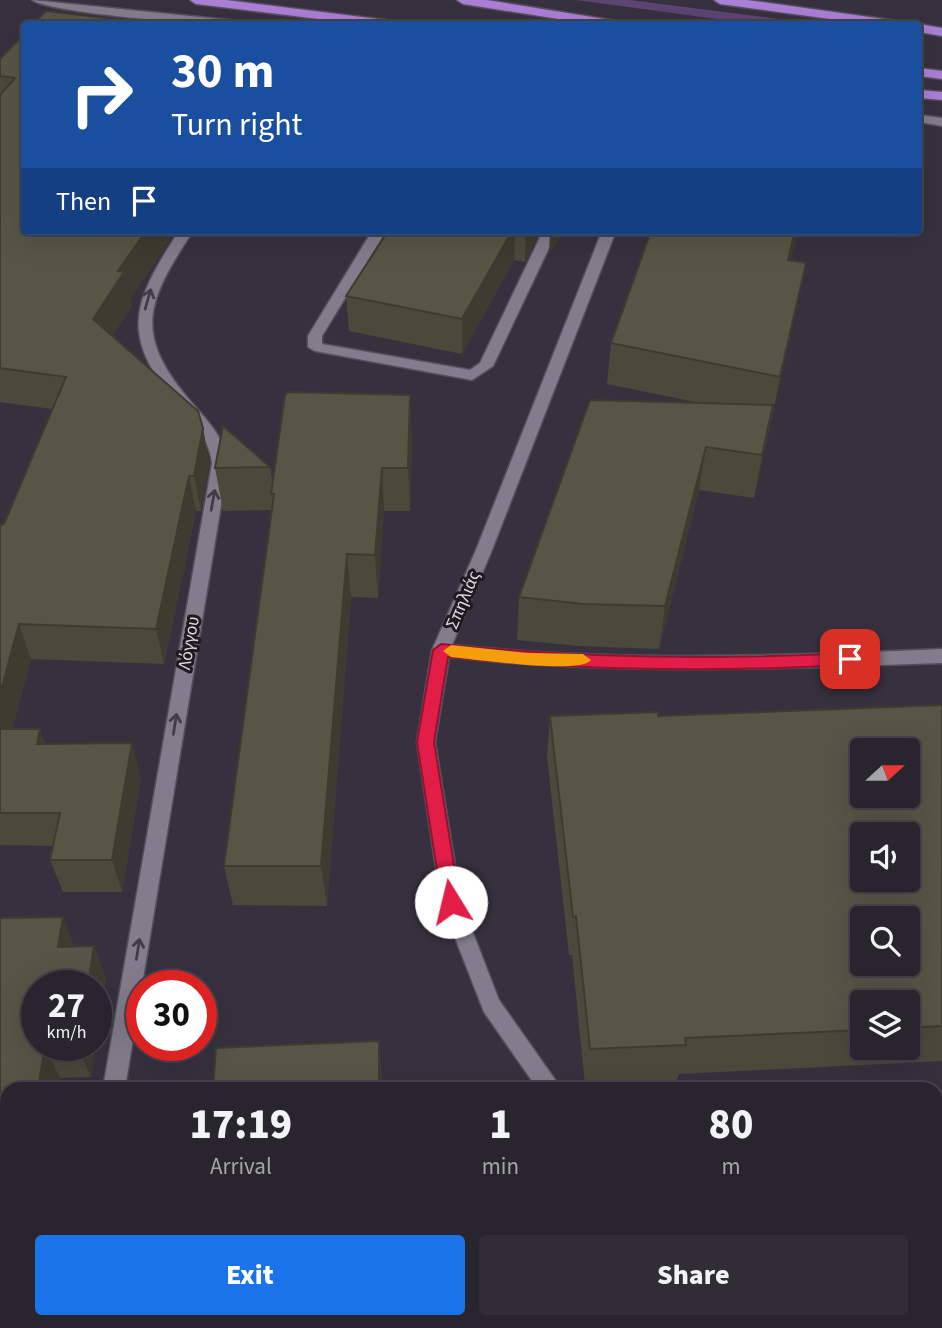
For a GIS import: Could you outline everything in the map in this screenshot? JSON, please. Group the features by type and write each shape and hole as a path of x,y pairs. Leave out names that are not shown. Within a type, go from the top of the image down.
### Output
{"highway":[{"path":"196,0 362,21"},
{"path":"463,0 592,21"},
{"path":"720,0 870,21"},
{"path":"922,29 942,32"},
{"path":"922,72 942,75"},
{"path":"922,94 942,96"}],"street":[{"path":"37,0 70,7 209,21"},
{"path":"922,119 942,122"},
{"name":"Λόγγου","path":"115,1082 220,463 219,444 176,394 152,360 142,330 146,297 161,267 183,235"},
{"path":"377,235 315,336 315,347 472,375 485,366 548,235"},
{"name":"Σπηλιάς","path":"546,1082 491,1006 451,902 426,742 441,650 489,537 607,235"},
{"path":"441,650 527,659 767,663 942,656"}],"shaded area":[{"path":"576,0 630,0 795,21 732,21"}],"building":[{"path":"46,11 131,21 36,21"},
{"path":"21,37 21,235 143,235 118,271 124,272 93,319 198,411 203,428 194,476 189,476 156,629 19,624 0,694 0,527 4,524 66,377 0,368 0,95 15,78 0,76 0,59"},
{"path":"385,235 510,235 462,319 346,296"},
{"path":"650,235 794,235 788,260 806,263 780,377 611,343"},
{"path":"288,392 410,395 408,468 382,468 375,555 347,554 321,866 224,866 274,494 271,494 285,395"},
{"path":"590,400 773,405 762,455 706,447 665,606 583,604 519,597"},
{"path":"223,426 270,467 215,468"},
{"path":"942,705 942,1026 920,1027 920,990 850,990 850,1031 685,1038 686,1045 590,1049 550,716 658,712 658,716"},
{"path":"0,729 40,729 37,744 132,743 112,860 50,860 60,813 0,813"},
{"path":"63,917 58,947 94,946 90,970 21,970 21,1061 43,1061 39,1082 0,1082 0,918"},
{"path":"379,1041 379,1082 213,1082 217,1048"}],"slow traffic":[{"path":"451,651 527,659 583,660"}],"route":[{"path":"451,902 426,742 441,650 527,659 767,663 850,659"}]}
